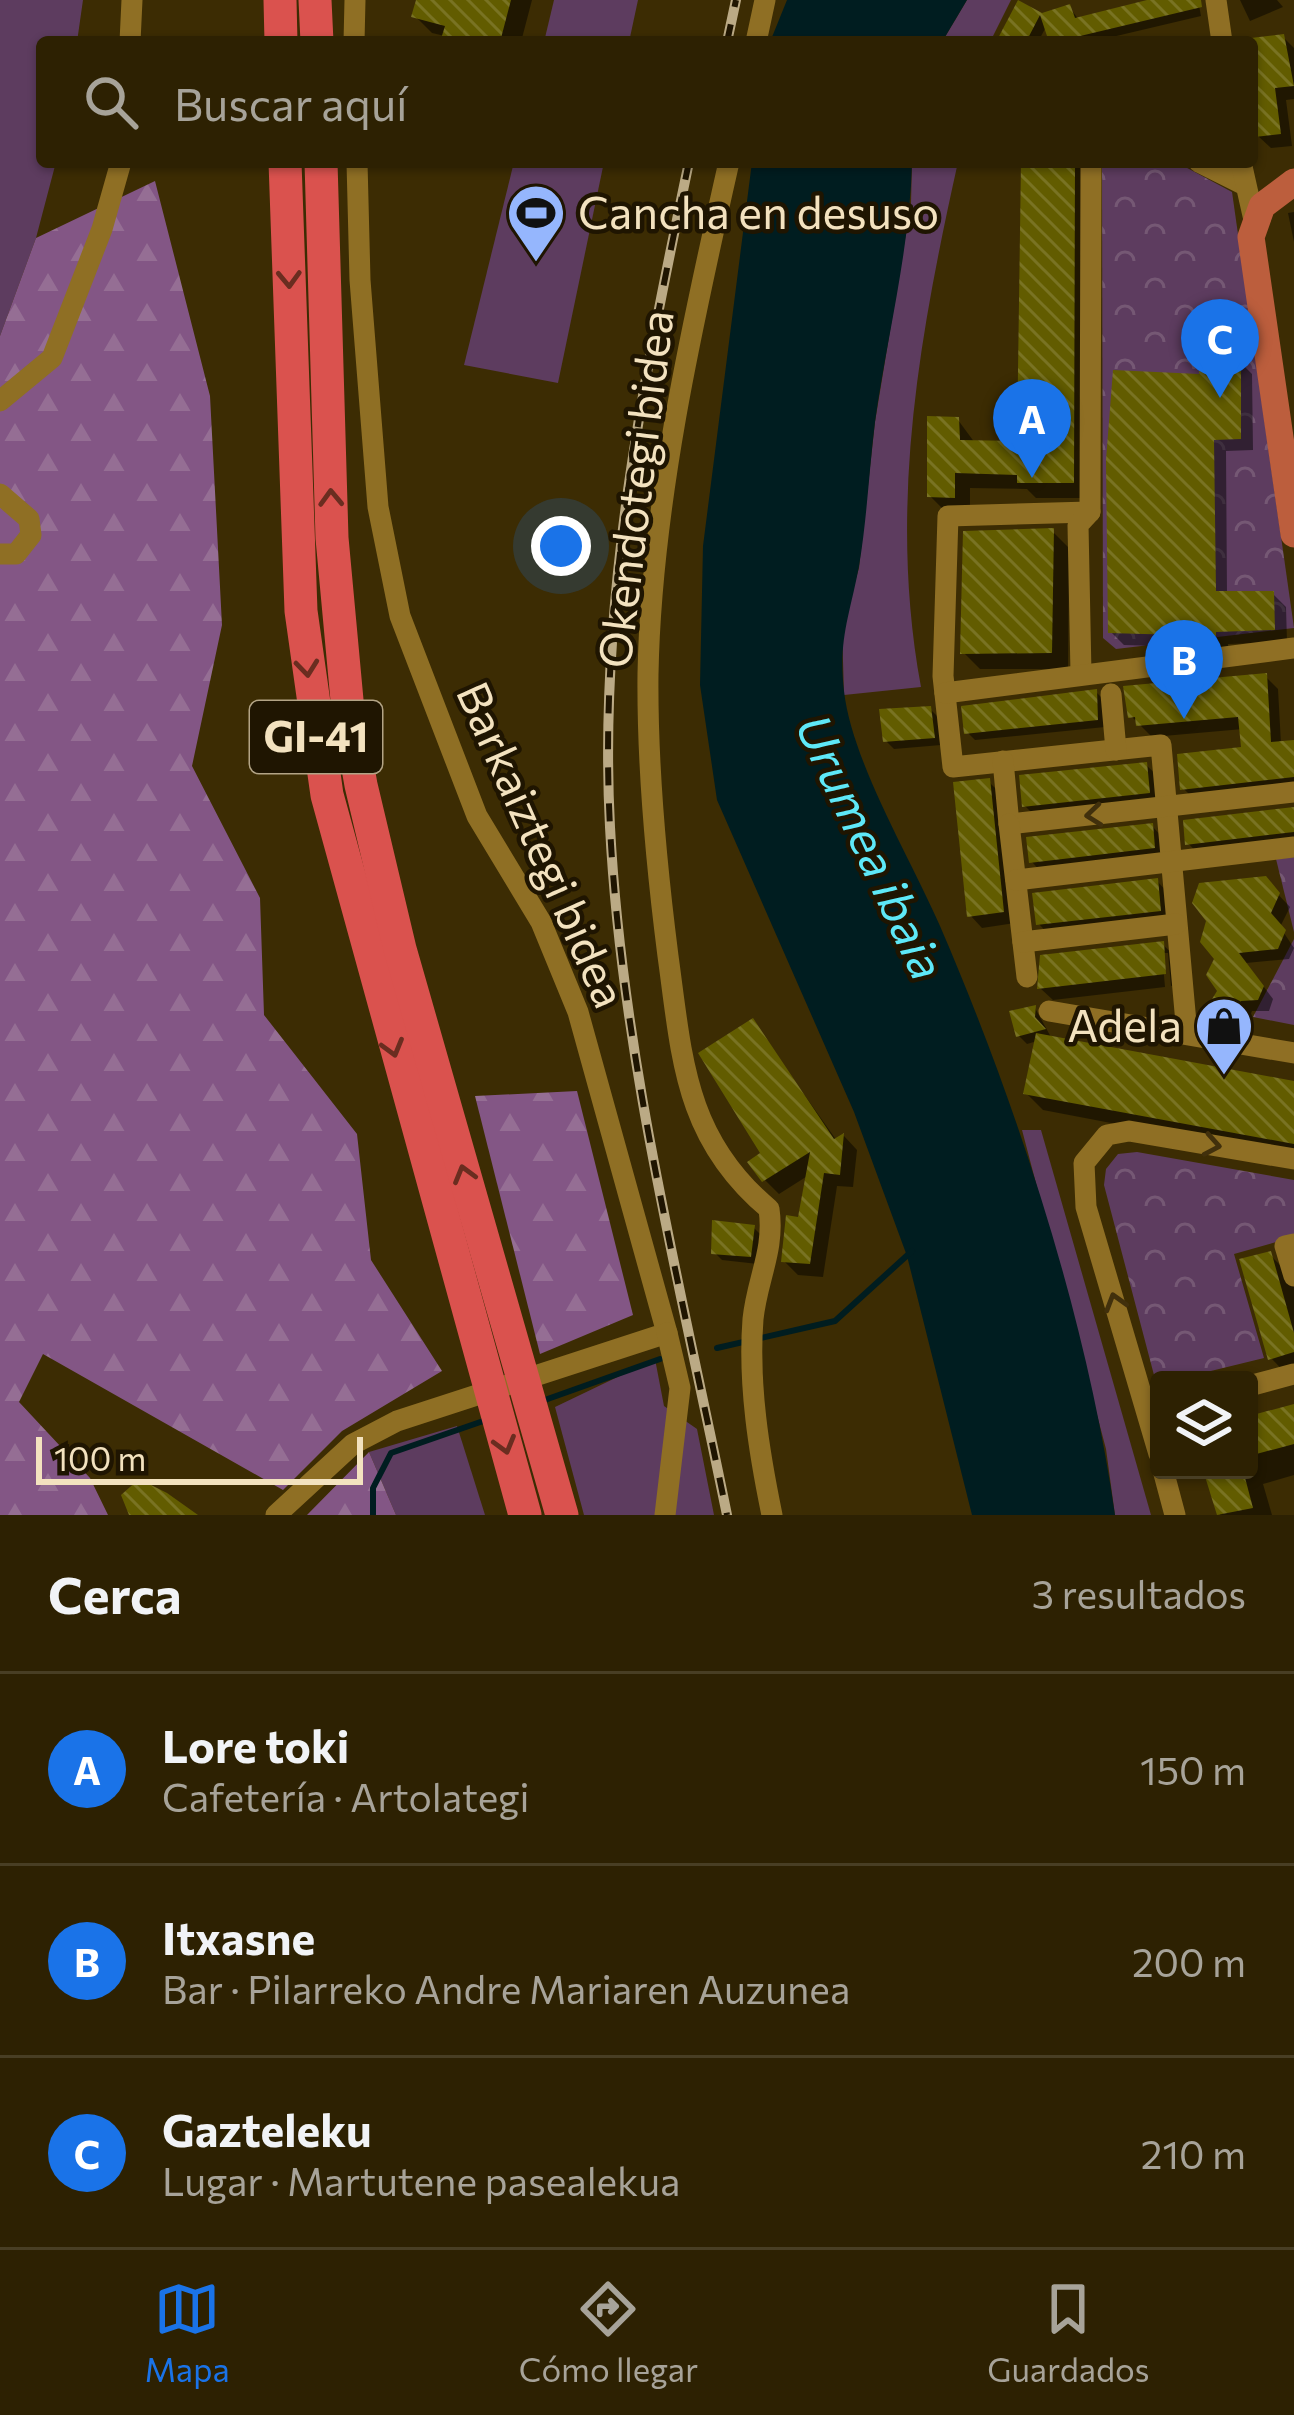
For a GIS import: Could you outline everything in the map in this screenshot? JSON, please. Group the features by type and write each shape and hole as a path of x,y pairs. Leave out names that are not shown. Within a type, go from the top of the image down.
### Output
{"highway":[{"path":"280,0 281,36"},
{"path":"315,0 317,36"},
{"name":"GI-41","path":"285,168 298,548 312,712 346,878 525,1515"},
{"name":"GI-41","path":"320,168 332,538 348,711 400,949 562,1515"}],"main road":[{"path":"1294,182 1272,194 1254,220 1251,237 1294,534"}],"street":[{"path":"130,36 132,0"},
{"path":"354,36 356,0"},
{"path":"756,36 765,0"},
{"path":"1216,0 1221,36"},
{"path":"0,400 52,358 102,229 119,168"},
{"name":"Barkaiztegi bidea","path":"357,168 360,280 378,507 400,616 477,816 541,922 578,1012 680,1388 665,1515"},
{"name":"Okendotegi bidea","path":"728,168 703,278 651,615 651,804 694,1113 746,1190 769,1209 773,1240 754,1316 753,1359 759,1454 772,1515"},
{"path":"1081,674 1078,525 1090,512 1091,168"},
{"path":"1211,168 1245,185"},
{"path":"1242,168 1254,220"},
{"path":"0,494 29,519 31,535 16,554 0,554"},
{"path":"1090,512 948,516 945,693 953,767 1162,745 1187,1034"},
{"path":"945,693 1294,648"},
{"path":"1111,694 1116,750"},
{"path":"1003,761 1027,977"},
{"path":"1009,824 1294,792"},
{"path":"1016,880 1294,847"},
{"path":"1023,942 1176,924"},
{"path":"1049,1011 1294,1053"},
{"path":"1150,1401 1086,1207 1084,1162 1107,1136 1130,1131 1294,1160"},
{"path":"1294,1244 1285,1246 1294,1276"},
{"path":"276,1515 353,1444 397,1420 667,1333"},
{"path":"1258,1384 1294,1374"},
{"path":"1165,1479 1175,1515"}],"green space":[{"path":"0,0 83,0 78,36 36,36 36,168 54,168 36,238 0,336"},
{"path":"554,0 638,0 630,36 545,36"},
{"path":"967,0 1011,0 993,36 946,36"},
{"name":"Cancha en desuso","path":"513,168 603,168 558,383 464,365"},
{"path":"912,168 957,168 931,293 912,423 907,554 921,687 844,695 842,627 859,568 875,422 911,203"},
{"path":"1102,168 1187,168 1232,192 1294,628 1116,649 1103,638"},
{"path":"155,181 210,396 222,625 192,766 260,898 264,1015 357,1134 371,1260 442,1371 342,1431 283,1490 43,1354 19,1402 90,1478 108,1515 0,1515 0,336 36,238"},
{"path":"1294,857 1294,932 1276,859"},
{"path":"1294,939 1294,1025 1253,1017"},
{"path":"577,1091 633,1315 540,1354 475,1096"},
{"path":"1022,1130 1041,1130 1151,1515 1115,1515 1106,1449"},
{"path":"1137,1152 1294,1180 1294,1237 1234,1254 1264,1358 1211,1371 1153,1371 1104,1185 1106,1169 1118,1154"},
{"path":"655,1359 664,1406 697,1429 714,1515 584,1515 555,1407"},
{"path":"457,1426 485,1515 396,1515 369,1452"},
{"path":"369,1452 396,1515 307,1515"}],"water":[{"path":"787,0 967,0 946,36 772,36"},
{"name":"Urumea ibaia","path":"751,168 912,168 862,548 844,642 844,691 870,779 940,926 1022,1140 1087,1366 1115,1515 972,1515 907,1256 854,1112 717,800 700,685 703,546"}],"building":[{"path":"416,0 511,0 502,36 442,36 445,26 411,17"},
{"path":"1018,0 1042,13 1070,4 1075,18 1147,0 1201,0 1202,7 1080,36 1047,36 1040,15 1029,36 999,36"},
{"path":"1284,34 1294,86 1275,88 1281,134 1258,137 1258,37"},
{"path":"1021,168 1075,168 1074,483 1017,483 1017,475 955,473 955,498 927,497 927,416 959,417 960,440 1017,441"},
{"path":"1199,358 1241,358 1241,439 1214,440 1216,591 1274,591 1275,630 1216,632 1216,636 1108,633 1106,460 1113,370 1199,374"},
{"path":"1054,528 1052,653 960,654 963,531"},
{"path":"1267,673 1271,742 1294,740 1294,777 1180,790 1177,754 1241,747 1238,717 1136,726 1135,717 1128,718 1123,686"},
{"path":"1097,689 1098,720 964,734 961,706"},
{"path":"931,706 935,738 883,742 879,709"},
{"path":"1147,762 1150,793 1022,807 1019,775"},
{"path":"990,778 1004,912 967,917 953,782"},
{"path":"1294,807 1294,832 1185,845 1183,820"},
{"path":"1153,823 1155,848 1029,863 1026,837"},
{"path":"1266,876 1280,893 1271,913 1286,930 1278,949 1239,953 1264,986 1258,1000 1241,1001 1236,1014 1217,1016 1209,1004 1217,991 1206,975 1214,959 1200,942 1206,921 1192,903 1199,883"},
{"path":"1158,878 1161,911 1036,925 1032,893"},
{"path":"1164,941 1166,974 1037,989 1040,955"},
{"path":"1036,1005 1035,1017 1046,1029 1016,1037 1009,1011"},
{"path":"753,1018 834,1139 844,1133 840,1175 824,1173 810,1264 781,1262 786,1215 798,1217 810,1152 762,1182 747,1162 760,1153 698,1053"},
{"path":"1036,1033 1294,1081 1294,1144 1023,1094"},
{"path":"712,1220 755,1225 751,1257 711,1254"},
{"path":"1271,1251 1294,1333 1294,1352 1268,1360 1239,1259"},
{"path":"1294,1404 1294,1444 1258,1454 1258,1414"},
{"path":"139,1479 198,1515 129,1515 121,1495"},
{"path":"1206,1479 1245,1479 1253,1508 1217,1515"}],"waterway":[{"path":"717,1348 835,1321 912,1251"},
{"path":"542,1401 660,1359"},
{"path":"373,1515 373,1488 391,1453 489,1419"}],"railway":[{"path":"728,36 736,0"},
{"path":"688,168 641,409 618,575 608,743 610,827 640,1086 727,1515"}],"place":[{"name":"Cancha en desuso","path":"536,264"},
{"name":"Gazteleku","path":"1220,398"},
{"name":"Lore toki","path":"1032,478"},
{"name":"Itxasne","path":"1184,719"},
{"name":"Adela","path":"1224,1077"}]}
